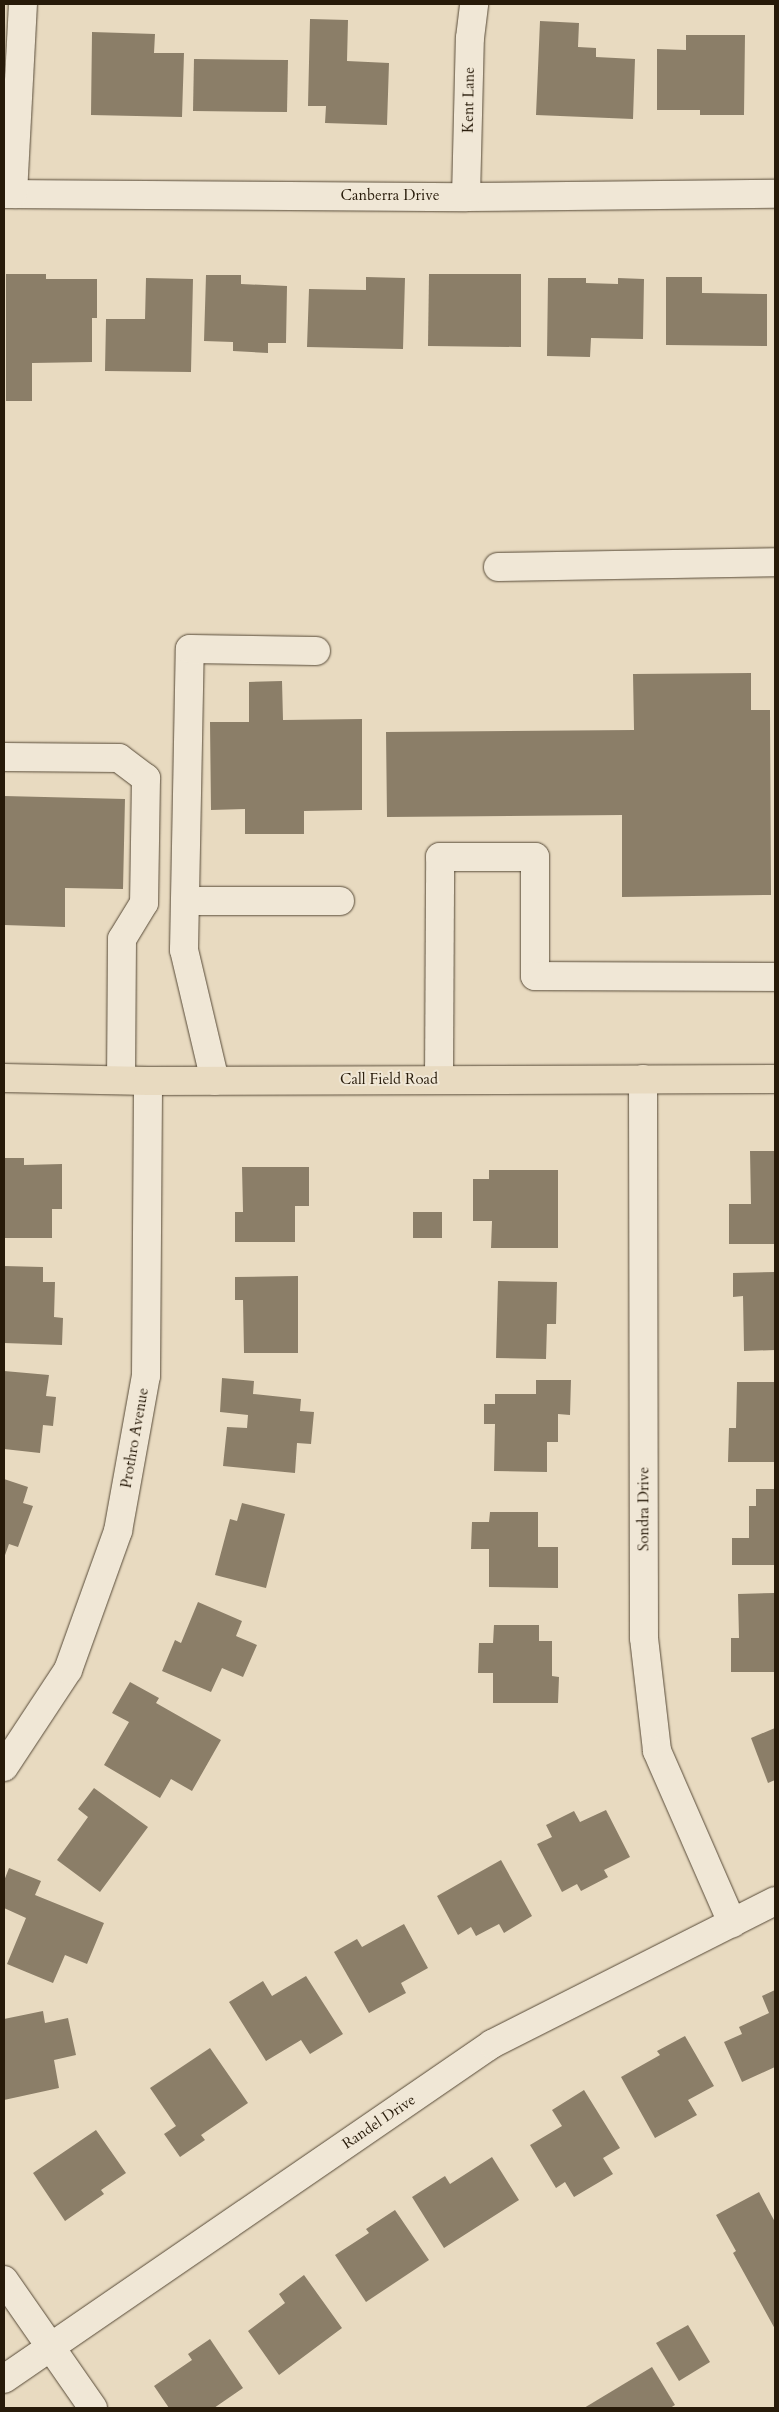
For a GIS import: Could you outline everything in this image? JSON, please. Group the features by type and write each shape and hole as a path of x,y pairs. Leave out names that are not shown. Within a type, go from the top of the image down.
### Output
{"main road":[{"name":"Call Field Road","path":"4,1078 148,1081 775,1079"}],"street":[{"path":"9,194 22,4"},
{"name":"Kent Lane","path":"466,197 470,38 474,4"},
{"name":"Canberra Drive","path":"9,194 466,197 775,194"},
{"path":"498,566 775,562"},
{"path":"215,1081 184,950 190,649 316,651"},
{"path":"4,756 119,758 146,778 144,903 122,939 121,1080"},
{"path":"439,1080 440,857 535,857 535,976 775,977"},
{"path":"185,901 340,901"},
{"name":"Sondra Drive","path":"643,1079 644,1638 658,1751 732,1922"},
{"name":"Prothro Avenue","path":"4,1767 68,1670 118,1531 146,1376 148,1081"},
{"name":"Randel Drive","path":"4,2379 492,2044 775,1901"},
{"path":"4,2280 92,2408"}],"building":[{"path":"310,19 348,20 347,61 389,63 387,125 325,123 326,106 308,106"},
{"path":"540,21 579,23 578,47 596,48 596,57 635,59 633,119 536,115"},
{"path":"92,32 155,34 154,53 184,53 182,117 91,115"},
{"path":"686,35 745,35 744,115 700,115 700,110 657,110 657,49 686,50"},
{"path":"194,59 288,60 287,112 193,111"},
{"path":"6,274 46,274 46,279 97,279 97,318 92,318 92,362 32,363 32,401 6,401"},
{"path":"429,274 521,274 521,347 428,346"},
{"path":"206,275 241,275 241,284 287,286 286,343 268,343 268,353 233,351 233,342 204,341"},
{"path":"366,277 405,278 403,349 307,347 309,289 366,290"},
{"path":"666,277 702,277 702,293 767,294 767,346 666,345"},
{"path":"146,278 193,279 191,372 105,371 106,319 145,319"},
{"path":"548,278 586,278 586,283 618,284 618,278 644,279 643,339 591,338 590,357 547,356"},
{"path":"751,673 751,710 770,710 771,895 622,897 622,815 387,817 386,732 634,730 633,674"},
{"path":"282,681 283,720 362,719 362,810 304,811 304,834 245,834 245,809 211,810 210,722 249,722 249,682"},
{"path":"4,796 125,799 123,889 65,888 65,927 4,925"},
{"path":"750,1151 775,1151 775,1244 729,1244 729,1204 751,1204"},
{"path":"4,1158 24,1158 24,1165 62,1164 62,1209 52,1209 52,1238 4,1238"},
{"path":"242,1167 309,1167 309,1206 295,1206 295,1242 235,1242 235,1212 243,1212"},
{"path":"489,1170 558,1170 558,1248 491,1248 492,1221 473,1221 473,1179 489,1179"},
{"path":"413,1212 442,1212 442,1238 413,1238"},
{"path":"4,1266 43,1267 43,1282 55,1282 54,1317 63,1318 62,1345 4,1343"},
{"path":"775,1272 775,1350 744,1351 743,1296 733,1297 733,1273"},
{"path":"298,1276 298,1353 244,1353 243,1300 235,1300 235,1277"},
{"path":"498,1281 557,1282 556,1324 547,1324 546,1359 496,1358"},
{"path":"4,1371 49,1375 46,1396 56,1397 53,1426 43,1425 40,1453 4,1449"},
{"path":"222,1378 254,1381 253,1394 301,1399 300,1411 314,1412 311,1444 297,1443 295,1473 223,1466 227,1427 247,1428 248,1415 220,1412"},
{"path":"536,1380 571,1380 570,1415 558,1414 558,1442 547,1442 547,1472 494,1471 495,1424 484,1424 484,1404 495,1404 495,1394 536,1394"},
{"path":"737,1382 775,1382 775,1462 728,1462 729,1428 736,1428"},
{"path":"4,1479 28,1487 23,1503 33,1506 18,1547 9,1544 4,1558"},
{"path":"756,1489 775,1489 775,1565 732,1565 732,1538 749,1538 749,1506 756,1506"},
{"path":"242,1503 285,1514 266,1588 215,1575 230,1519 237,1521"},
{"path":"490,1512 538,1512 538,1547 558,1547 558,1588 489,1587 489,1549 471,1549 472,1522 489,1522"},
{"path":"775,1593 775,1672 731,1672 731,1638 739,1638 738,1594"},
{"path":"198,1602 242,1621 236,1636 257,1645 243,1677 222,1668 211,1692 162,1671 175,1640 181,1643"},
{"path":"494,1625 539,1625 539,1641 552,1641 552,1676 559,1677 558,1703 493,1703 493,1673 478,1673 479,1643 493,1643"},
{"path":"130,1682 159,1698 156,1703 221,1740 192,1791 171,1779 160,1798 104,1765 129,1722 112,1713"},
{"path":"775,1728 775,1780 768,1783 751,1738"},
{"path":"94,1788 148,1827 100,1892 57,1860 88,1817 78,1809"},
{"path":"606,1810 630,1857 604,1870 608,1877 581,1891 577,1884 562,1892 537,1844 552,1837 546,1825 574,1811 580,1822"},
{"path":"501,1860 532,1916 504,1933 499,1924 476,1936 471,1927 458,1935 437,1896"},
{"path":"9,1868 41,1881 35,1895 104,1923 87,1964 65,1955 53,1983 7,1964 26,1918 4,1908 4,1881"},
{"path":"404,1924 428,1968 401,1983 406,1993 369,2013 334,1952 357,1939 362,1947"},
{"path":"306,1976 343,2034 310,2054 301,2040 266,2061 229,2002 263,1981 272,1996"},
{"path":"775,1990 775,2067 742,2082 724,2042 742,2034 739,2027 769,2013 762,1996"},
{"path":"43,2011 45,2023 68,2018 76,2055 54,2060 59,2088 4,2100 4,2019"},
{"path":"685,2036 714,2086 688,2100 697,2115 655,2138 621,2077 660,2055 657,2051"},
{"path":"210,2048 248,2103 201,2135 205,2140 180,2157 164,2134 176,2126 150,2088"},
{"path":"584,2090 620,2148 603,2158 613,2174 574,2197 565,2182 556,2188 530,2145 562,2126 552,2110"},
{"path":"96,2130 126,2173 101,2190 104,2194 65,2221 33,2173"},
{"path":"492,2157 519,2200 444,2248 412,2197 445,2176 450,2184"},
{"path":"759,2192 775,2222 775,2329 733,2253 736,2251 716,2215"},
{"path":"395,2210 429,2260 366,2302 335,2255 369,2233 366,2229"},
{"path":"304,2275 342,2328 279,2375 248,2331 285,2303 279,2294"},
{"path":"688,2325 710,2362 679,2381 656,2343"},
{"path":"210,2339 243,2388 214,2408 169,2408 154,2386 192,2360 188,2354"},
{"path":"652,2367 675,2405 670,2408 584,2408"}]}
